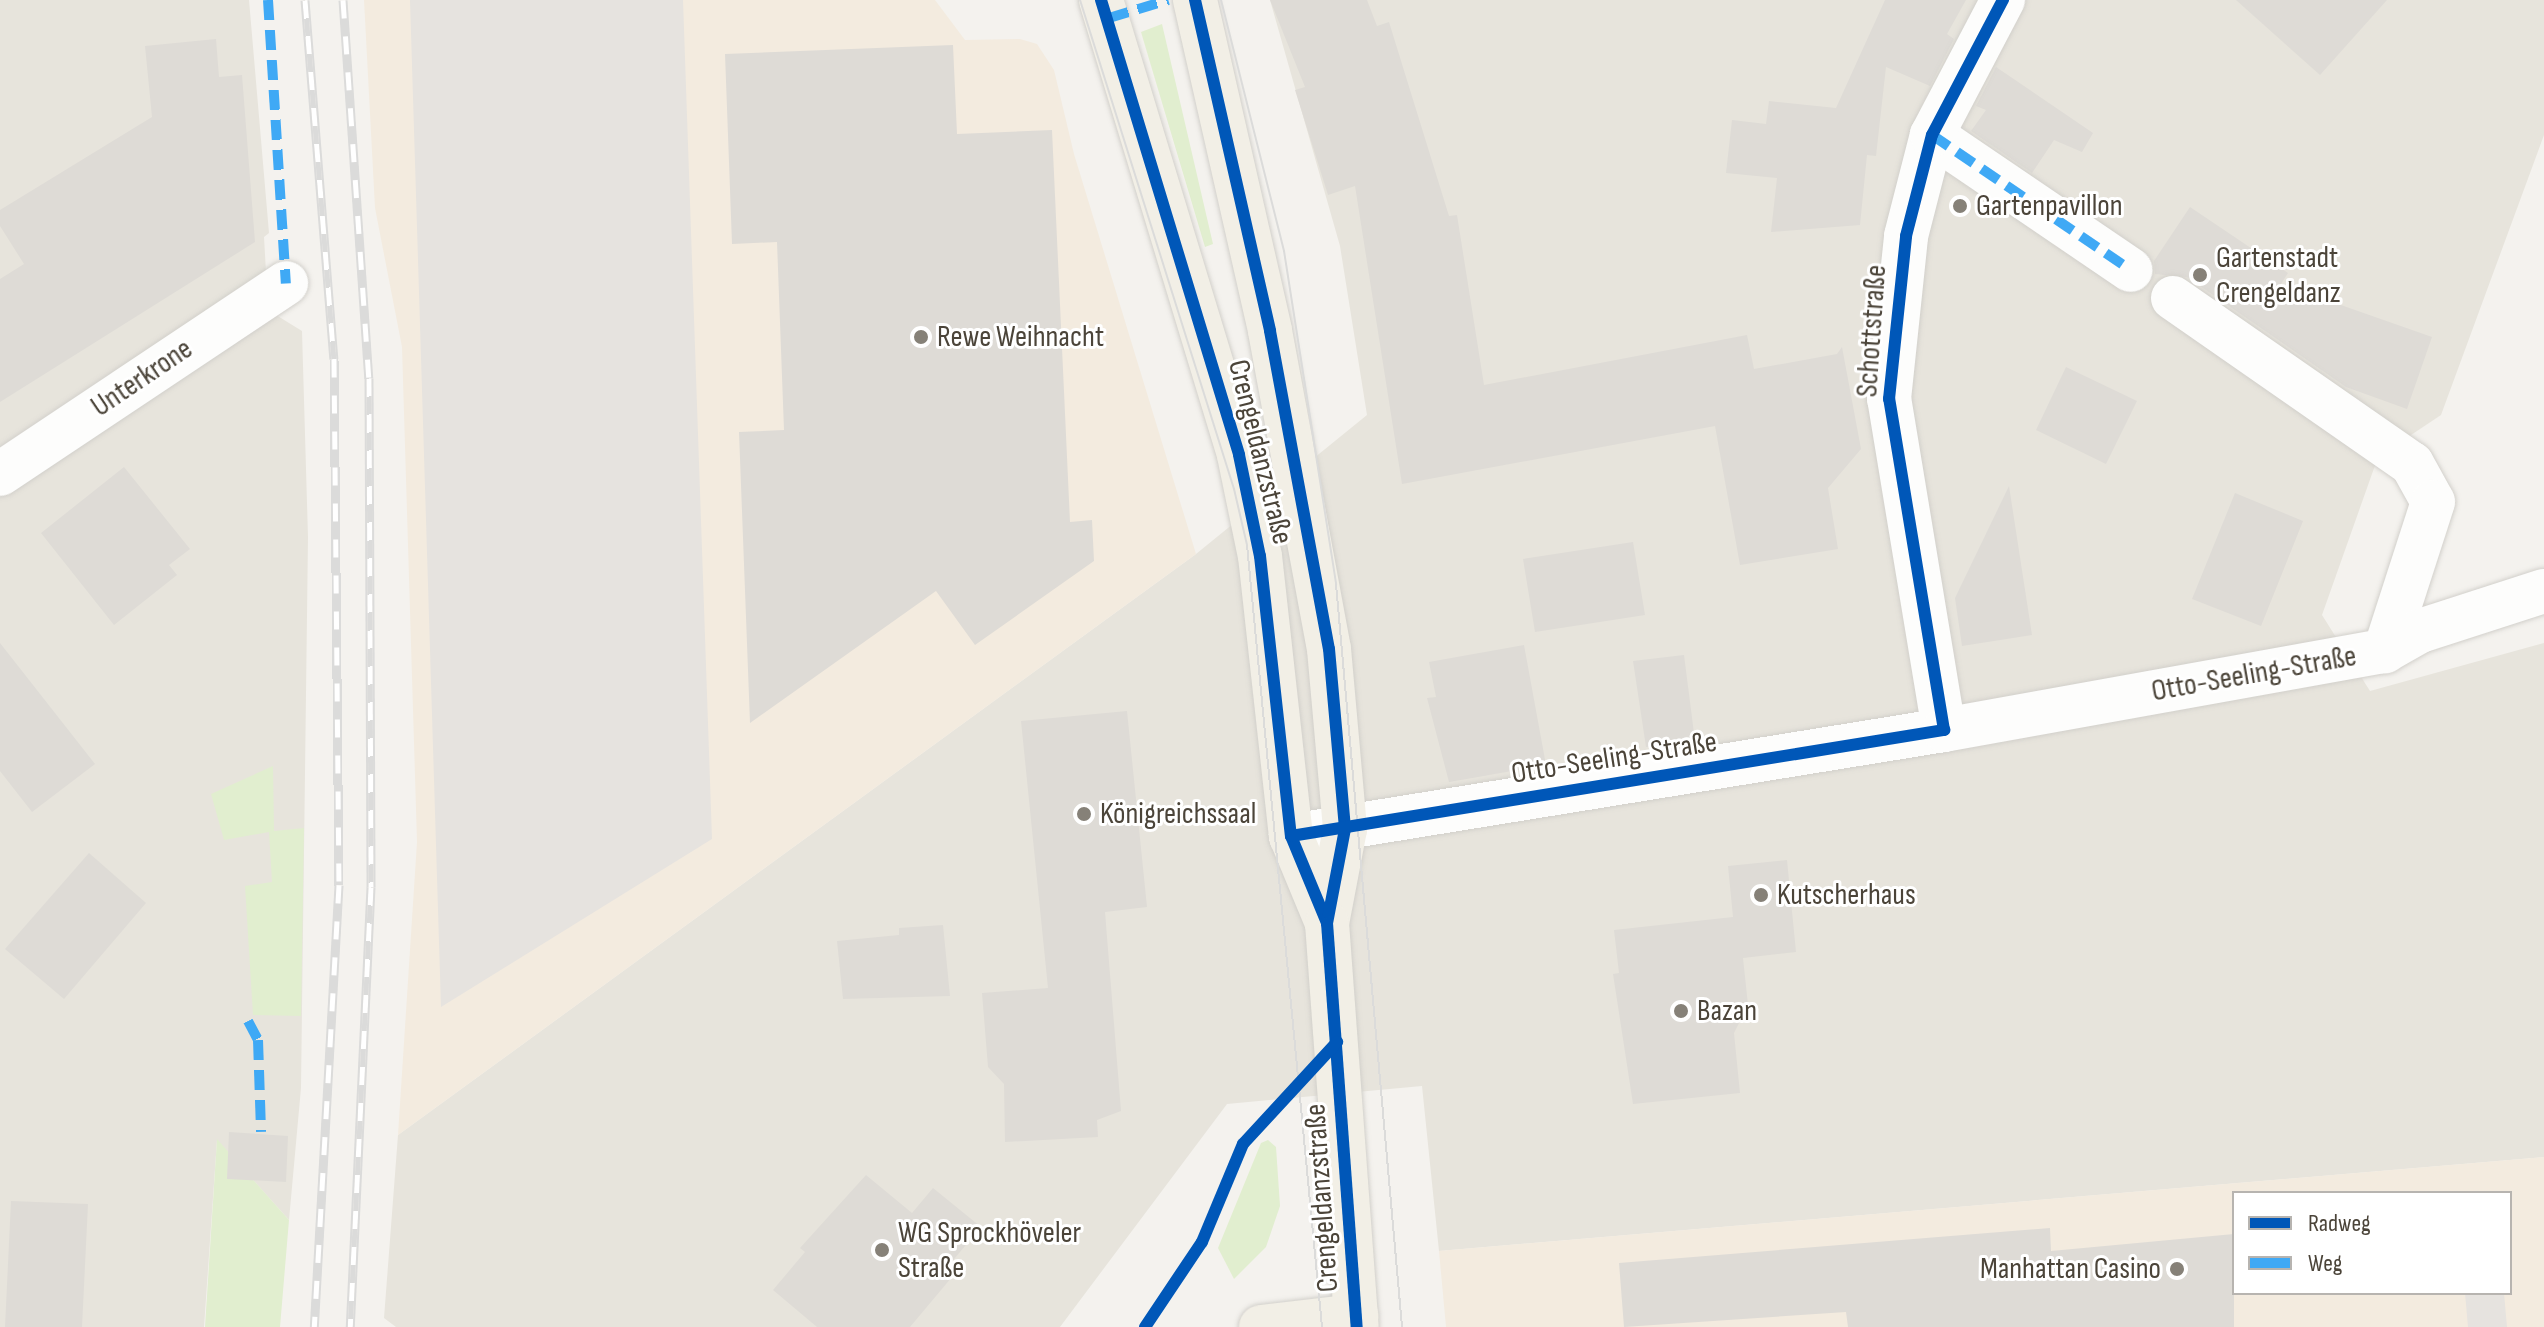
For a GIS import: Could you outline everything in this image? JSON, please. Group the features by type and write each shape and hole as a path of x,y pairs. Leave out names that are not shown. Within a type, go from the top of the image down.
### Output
{"main road":[{"name":"Crengeldanzstraße","path":"1101,0 1239,455 1260,556 1291,836 1327,923"},
{"name":"Crengeldanzstraße","path":"1195,0 1270,331 1327,635 1345,829 1327,923 1356,1321"},
{"path":"1261,1327 1356,1321"}],"street":[{"name":"Schottstraße","path":"1944,730 1889,399 1906,236 1932,135 2003,0"},
{"path":"1932,135 2131,270"},
{"name":"Unterkrone","path":"0,474 286,283"},
{"path":"2173,298 2412,464 2433,502 2385,651"},
{"name":"Otto-Seeling-Straße","path":"1291,836 1944,730 2385,651 2420,631 2544,591"}],"shaded area":[{"path":"0,0 249,0 269,233 264,237 266,272 276,315 302,331 308,537 301,1088 289,1220 217,1140 204,1327 0,1327"},
{"path":"364,0 935,0 965,40 1020,39 1037,44 1054,70 1074,154 1196,554 398,1135 417,842 402,347 375,208"},
{"path":"410,0 683,0 712,839 441,1007"},
{"path":"1270,0 2544,0 2544,135 2441,415 2378,457 2322,615 2370,691 2544,643 2544,1157 1439,1251 1422,1086 1227,1104 1060,1327 396,1327 384,1318 398,1135 1196,554 1367,415 1340,246"},
{"path":"2544,1157 2544,1327 1446,1327 1439,1251"},
{"path":"2465,1295 2504,1295 2507,1327 2468,1327"}],"green space":[{"path":"1162,24 1213,244 1205,247 1141,32"},
{"path":"273,766 274,831 304,828 301,1016 253,1015 245,886 272,882 269,832 224,840 211,794"},
{"path":"217,1139 289,1220 280,1327 205,1327"},
{"path":"1268,1140 1276,1147 1280,1206 1266,1247 1234,1279 1218,1248 1261,1143"}],"building":[{"path":"1270,0 1367,0 1377,26 1389,22 1449,216 1457,215 1484,385 1747,335 1754,369 1837,354 1842,347 1861,449 1828,488 1838,549 1740,565 1715,426 1402,484 1355,186 1328,195 1295,90 1305,87"},
{"path":"1885,0 1966,0 1947,34 1954,39 1930,86 1886,67 1876,156 1867,155 1860,225 1771,232 1777,178 1726,173 1732,120 1766,124 1769,101 1836,108"},
{"path":"2236,0 2387,0 2320,75"},
{"path":"216,39 219,77 242,75 255,242 0,402 0,279 24,264 0,226 0,210 152,117 145,46"},
{"name":"Rewe Weihnacht","path":"953,45 957,134 1052,130 1070,522 1092,520 1094,561 975,645 936,591 750,723 739,432 784,430 777,242 732,244 725,54"},
{"path":"1996,67 2093,133 2082,152 2054,140 2032,173 1971,131 1986,110 1976,106"},
{"path":"2190,207 2288,273 2281,284 2432,337 2407,409 2346,387 2187,277 2155,274 2154,261"},
{"path":"2066,367 2137,401 2106,464 2036,430"},
{"path":"124,467 190,549 169,565 177,575 114,625 41,533"},
{"path":"2009,486 2032,635 1962,646 1955,598"},
{"path":"2235,493 2303,521 2261,626 2192,599"},
{"path":"1633,542 1645,615 1535,632 1523,559"},
{"path":"0,643 95,764 32,812 0,771"},
{"path":"1524,645 1546,765 1449,782 1427,698 1436,697 1429,662"},
{"path":"1684,655 1695,741 1646,747 1633,661"},
{"path":"1127,711 1147,907 1105,912 1121,1111 1097,1120 1098,1137 1005,1142 1004,1084 988,1067 982,993 1048,988 1021,721"},
{"path":"89,853 146,903 64,999 5,949"},
{"name":"Bazan","path":"1787,860 1796,952 1743,958 1748,1005 1734,1033 1740,1093 1633,1104 1613,974 1619,973 1614,930 1733,917 1728,866"},
{"path":"943,925 950,996 843,999 837,941 899,935 899,928"},
{"path":"229,1132 288,1136 286,1182 227,1179"},
{"name":"WG Sprockhöveler Straße","path":"866,1175 912,1213 933,1188 981,1227 949,1265 957,1271 910,1327 817,1327 773,1290 805,1252 800,1248"},
{"path":"11,1201 88,1204 82,1327 5,1327"},
{"path":"2050,1228 2051,1251 2232,1234 2234,1327 1848,1327 1846,1312 1624,1327 1619,1263"}],"tram line":[{"path":"1080,0 1234,489 1247,545 1322,1327"},
{"path":"1221,0 1284,251 1336,584 1402,1327"}],"railway":[{"path":"305,0 334,359 339,885 314,1327"},
{"path":"343,0 369,378 371,887 350,1327"}],"marked path":[{"path":"268,0 286,283"},
{"path":"1109,18 1168,0"},
{"path":"1932,135 2131,270"},
{"path":"248,1021 258,1040 261,1132"}],"cycle path":[{"path":"1101,0 1239,455 1260,556 1291,836 1327,923"},
{"path":"1195,0 1270,331 1329,649 1345,829 1327,923 1357,1327"},
{"path":"1291,836 1944,730 1889,399 1906,236 1932,135 2003,0"},
{"path":"1145,1327 1202,1242 1243,1144 1337,1042"}],"place":[{"name":"Gartenpavillon","path":"1960,206"},
{"name":"Gartenstadt Crengeldanz","path":"2200,275"},
{"name":"Rewe Weihnacht","path":"921,337"},
{"name":"Königreichssaal","path":"1084,814"},
{"name":"Kutscherhaus","path":"1761,895"},
{"name":"Bazan","path":"1681,1011"},
{"name":"WG Sprockhöveler Straße","path":"882,1250"},
{"name":"Manhattan Casino","path":"2177,1269"}]}
